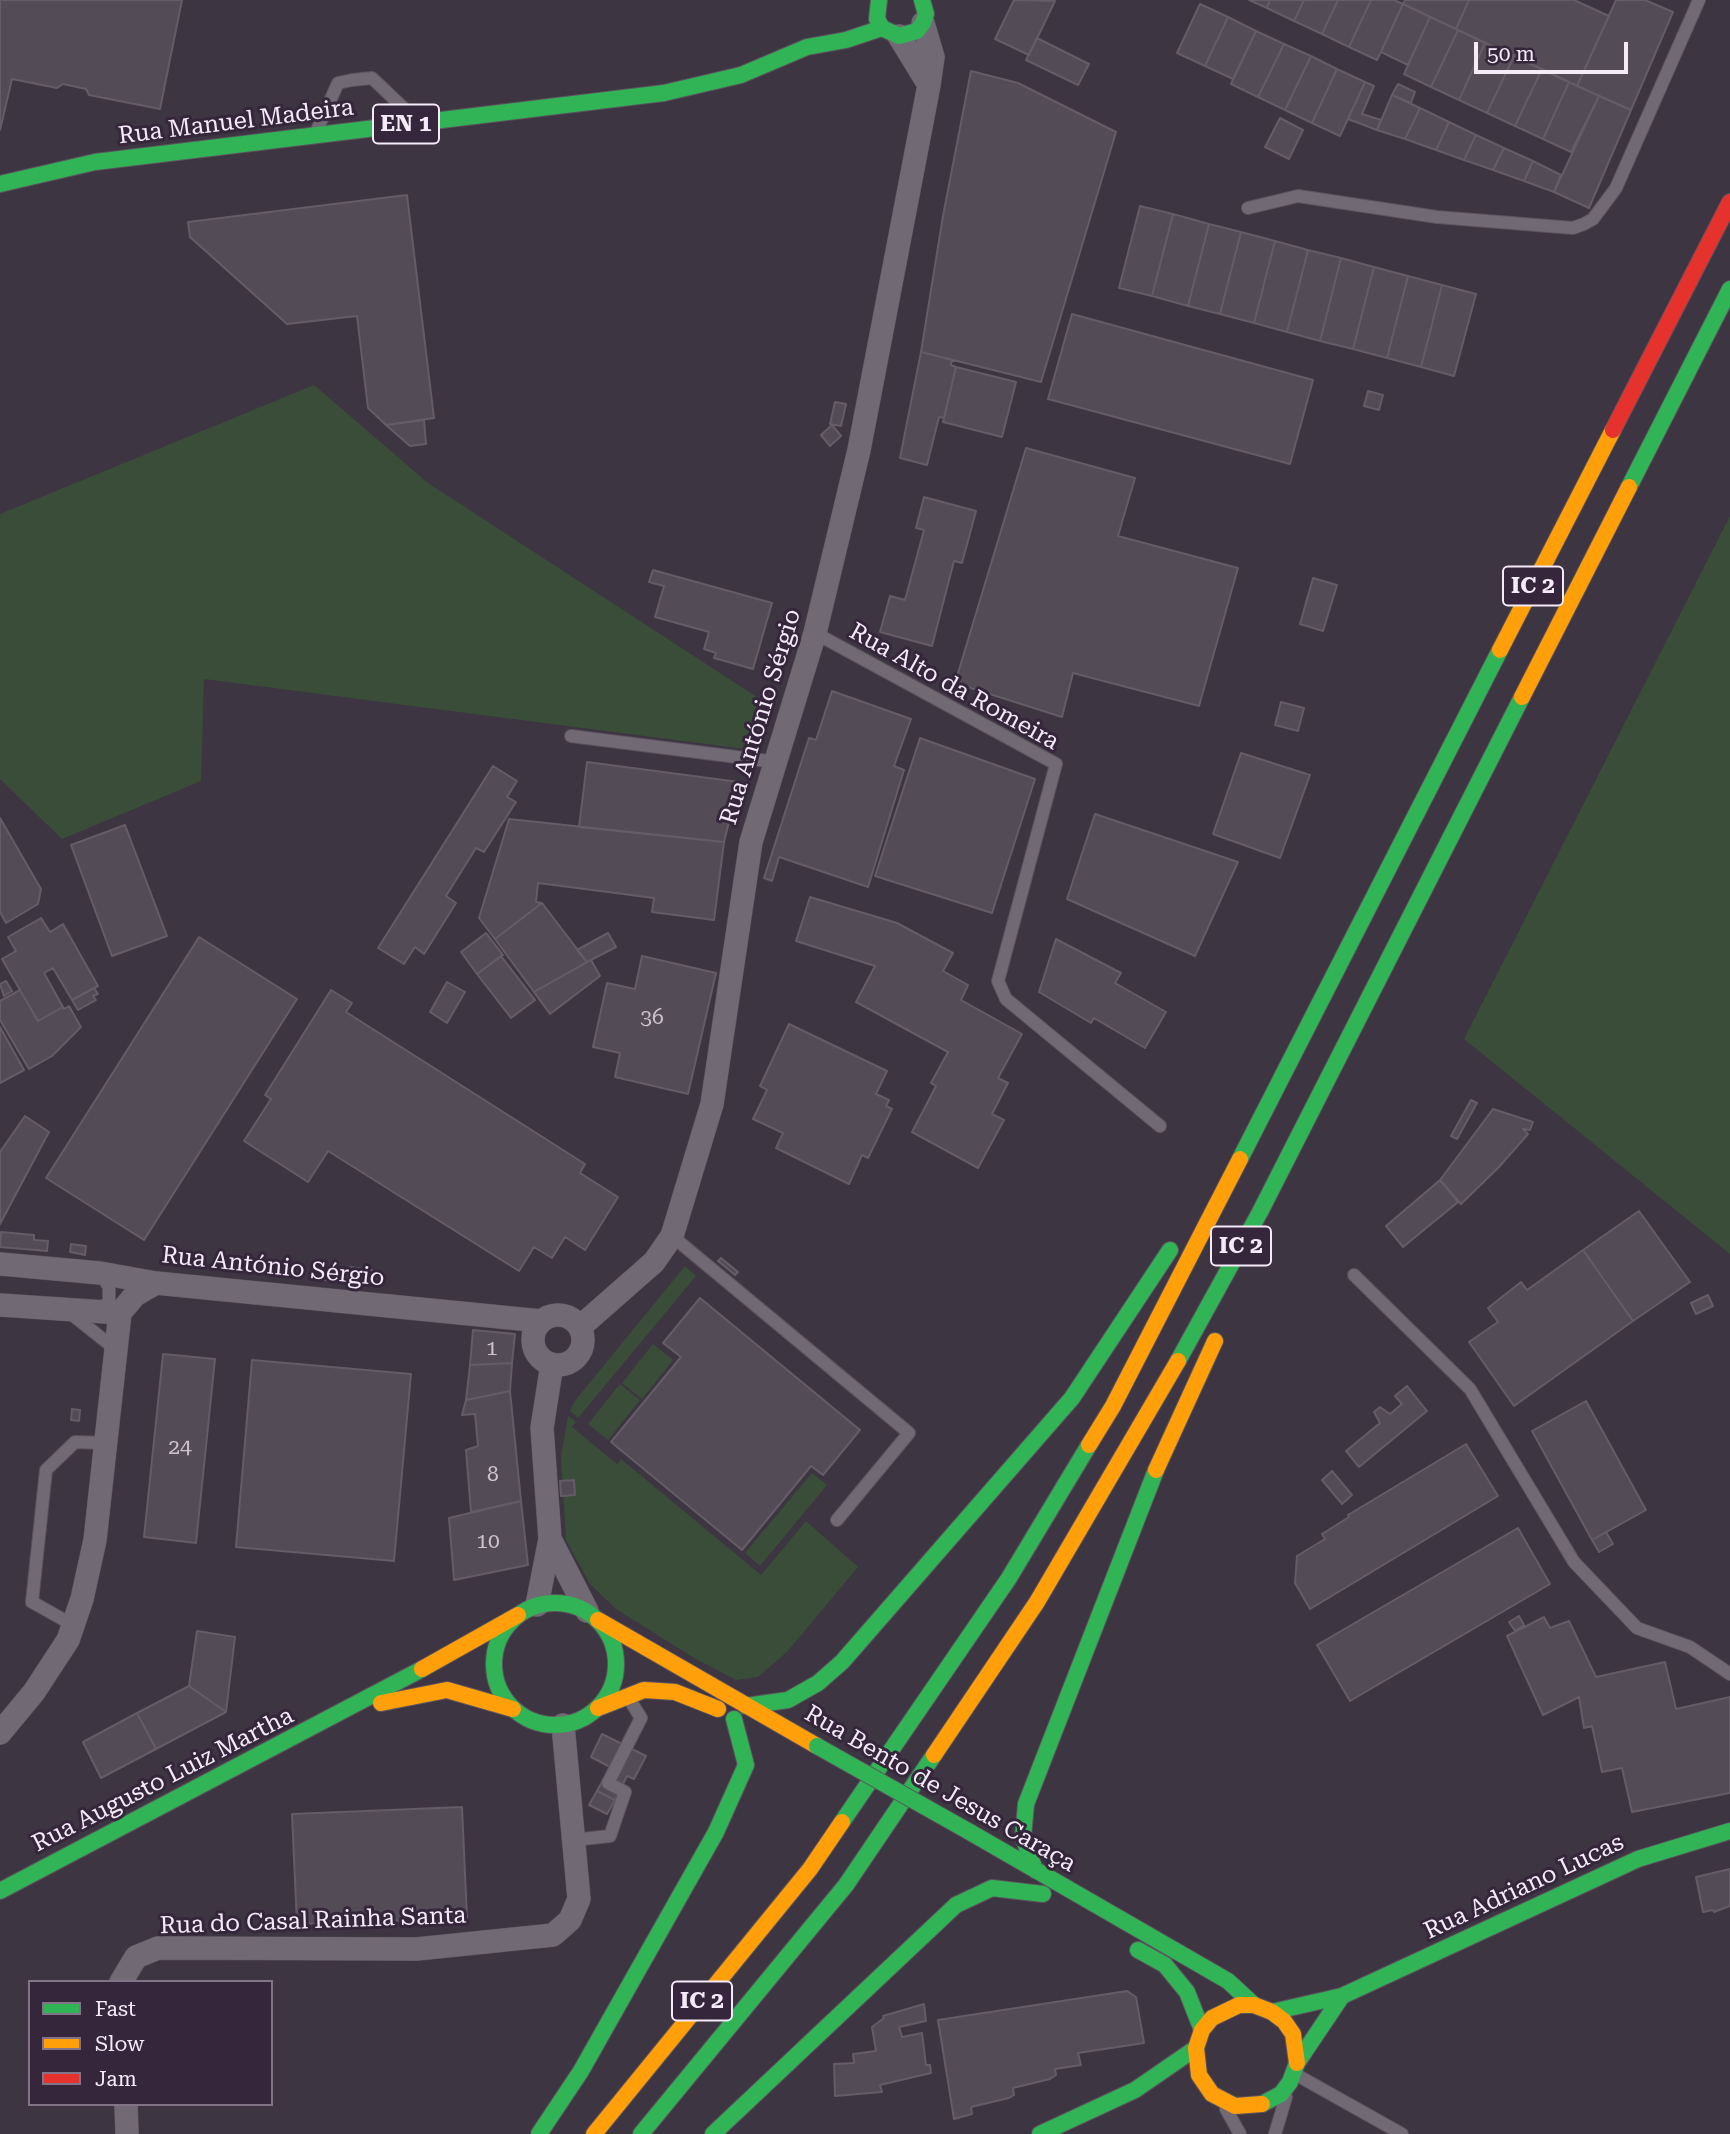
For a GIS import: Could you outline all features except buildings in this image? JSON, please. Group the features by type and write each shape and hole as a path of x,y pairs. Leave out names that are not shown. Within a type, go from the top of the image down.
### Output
{"main road":[{"path":"858,10 879,0"},
{"path":"879,0 877,19 891,32"},
{"name":"EN 1","path":"891,32 909,35 926,9"},
{"name":"Rua Manuel Madeira","path":"807,47 827,29"},
{"name":"Rua Manuel Madeira","path":"0,184 95,162 664,93 741,75 807,47 891,32"},
{"name":"IC 2","path":"594,2134 810,1869 1009,1578 1113,1406 1730,202"},
{"name":"IC 2","path":"641,2134 846,1885 1030,1613 1141,1428 1260,1212 1730,289"},
{"path":"746,1706 788,1700 818,1683 842,1662 919,1577 1072,1398 1167,1254 1239,1163"},
{"path":"1232,1299 1260,1212"},
{"path":"1035,1870 1023,1837 1026,1804 1144,1497 1223,1324"},
{"path":"598,1708 610,1693 616,1674 616,1654 610,1636 593,1616 563,1603 527,1610 504,1631 496,1650 494,1671 501,1692 513,1709 528,1719 545,1725 563,1725 644,1690 675,1692 705,1702 755,1731"},
{"name":"Rua Augusto Luiz Martha","path":"0,1891 348,1710 527,1610"},
{"name":"Rua Bento de Jesus Caraça","path":"593,1616 1228,1981 1254,2005"},
{"name":"Rua Augusto Luiz Martha","path":"348,1710 447,1690 513,1709"},
{"path":"539,2134 581,2071 716,1832 746,1765 734,1719"},
{"name":"Rua Bento de Jesus Caraça","path":"842,1782 911,1822"},
{"name":"Rua Adriano Lucas","path":"1272,2012 1342,1996 1638,1859 1730,1831"},
{"name":"Rua Bento de Jesus Caraça","path":"713,2134 956,1905 992,1888 1048,1898 1006,1874"},
{"path":"1121,1940 1165,1965 1187,1992 1202,2030"},
{"path":"1294,2073 1293,2034 1272,2012 1254,2005 1224,2010 1202,2030 1196,2048 1199,2075 1206,2087 1220,2100 1235,2106 1251,2107 1267,2103 1281,2094 1342,1996"},
{"path":"1040,2134 1135,2090 1196,2048"},
{"path":"1135,2090 1206,2087"}],"street":[{"name":"Rua António Sérgio","path":"580,1328 654,1262 672,1236 712,1104 751,842 815,633 859,450 929,85 933,57 926,9"},
{"path":"891,32 929,85"},
{"name":"Rua António Sérgio","path":"0,1264 100,1273 156,1283 541,1321"},
{"path":"0,1304 110,1312 156,1283"},
{"path":"0,1733 34,1692 68,1640 73,1625 95,1540 114,1348 110,1312"},
{"path":"551,1315 562,1315 572,1319 580,1328 583,1338 581,1350 574,1359 564,1364 552,1364 540,1357 534,1346 534,1332 541,1321 551,1315"},
{"path":"527,1610 550,1539 542,1428 552,1364"},
{"path":"550,1539 593,1616"},
{"name":"Rua do Casal Rainha Santa","path":"122,1980 136,1957 158,1948 417,1949 553,1935 569,1920 579,1899 563,1725"},
{"path":"126,2106 127,2134"}],"lane":[{"path":"1248,208 1298,196 1437,217 1573,228 1584,224 1593,219 1616,188 1699,0"},
{"path":"315,135 338,83 352,80 372,78 418,122"},
{"name":"Rua Alto da Romeira","path":"815,633 1056,764 998,981 1006,999 1160,1126"},
{"path":"571,736 776,762"},
{"path":"672,1236 909,1433 837,1520"},
{"path":"100,1273 109,1287 110,1312"},
{"path":"1354,1275 1470,1389 1574,1562 1637,1628 1690,1647 1730,1674"},
{"path":"64,1309 114,1348"},
{"path":"73,1625 32,1602 46,1470 75,1442 105,1443"},
{"path":"573,1840 610,1836 625,1791 608,1783 641,1718 627,1696"},
{"path":"1275,2134 1294,2073 1402,2134"},
{"path":"1220,2100 1240,2134"}],"green space":[{"path":"314,385 428,483 763,701 745,749 204,679 201,781 62,839 0,779 0,514"},
{"path":"1730,516 1730,1254 1464,1039"},
{"path":"685,1266 696,1276 578,1418 570,1411 574,1402"},
{"path":"653,1344 673,1360 642,1399 622,1383"},
{"path":"620,1384 640,1400 608,1440 588,1424"},
{"path":"568,1416 576,1422 572,1427 617,1464 621,1459 761,1575 806,1521 858,1567 787,1652 758,1677 736,1680 694,1658 616,1609 590,1584 566,1540 561,1456"},
{"path":"812,1473 827,1485 760,1566 745,1553"}],"traffic: fast":[{"path":"879,0 877,19 882,28 899,36 917,31 923,23 926,14 922,0"},
{"path":"0,184 95,162 664,93 741,75 807,47 846,40 882,28"},
{"path":"1629,487 1730,289"},
{"path":"1240,1159 1500,650"},
{"path":"1178,1361 1260,1212 1522,697"},
{"path":"746,1706 788,1700 818,1683 842,1662 1072,1398 1170,1250"},
{"path":"842,1822 1009,1578 1089,1445"},
{"path":"1035,1870 1023,1837 1026,1804 1156,1470"},
{"path":"555,1603 578,1608 598,1621 611,1641 616,1664 611,1687 598,1707 578,1720 555,1725 532,1720 512,1707 499,1687 494,1664 499,1641 512,1621 532,1608 555,1603"},
{"path":"0,1891 422,1669"},
{"path":"539,2134 581,2071 716,1832 746,1765 734,1719"},
{"path":"817,1746 968,1831"},
{"path":"641,2134 846,1885 934,1755"},
{"path":"968,1831 1228,1981 1254,2005"},
{"path":"1272,2012 1342,1996 1638,1859 1730,1831"},
{"path":"713,2134 956,1905 992,1888 1043,1894"},
{"path":"1138,1950 1165,1965 1187,1992 1202,2030"},
{"path":"1262,2104 1281,2094 1290,2082 1297,2063 1342,1996"},
{"path":"1040,2134 1135,2090 1196,2048"}],"traffic: slow":[{"path":"1500,650 1613,430"},
{"path":"1522,697 1629,487"},
{"path":"1089,1445 1113,1406 1240,1159"},
{"path":"1156,1470 1215,1341"},
{"path":"934,1755 1037,1602 1178,1361"},
{"path":"422,1669 518,1615"},
{"path":"598,1620 817,1746"},
{"path":"381,1703 447,1690 513,1709"},
{"path":"598,1708 644,1690 675,1692 718,1709"},
{"path":"594,2134 810,1869 842,1822"},
{"path":"1262,2104 1235,2106 1212,2094 1199,2075 1196,2048 1202,2030 1212,2018 1239,2005 1254,2005 1272,2012 1284,2021 1293,2034 1297,2063"}],"traffic: jam":[{"path":"1613,430 1730,202"}]}
